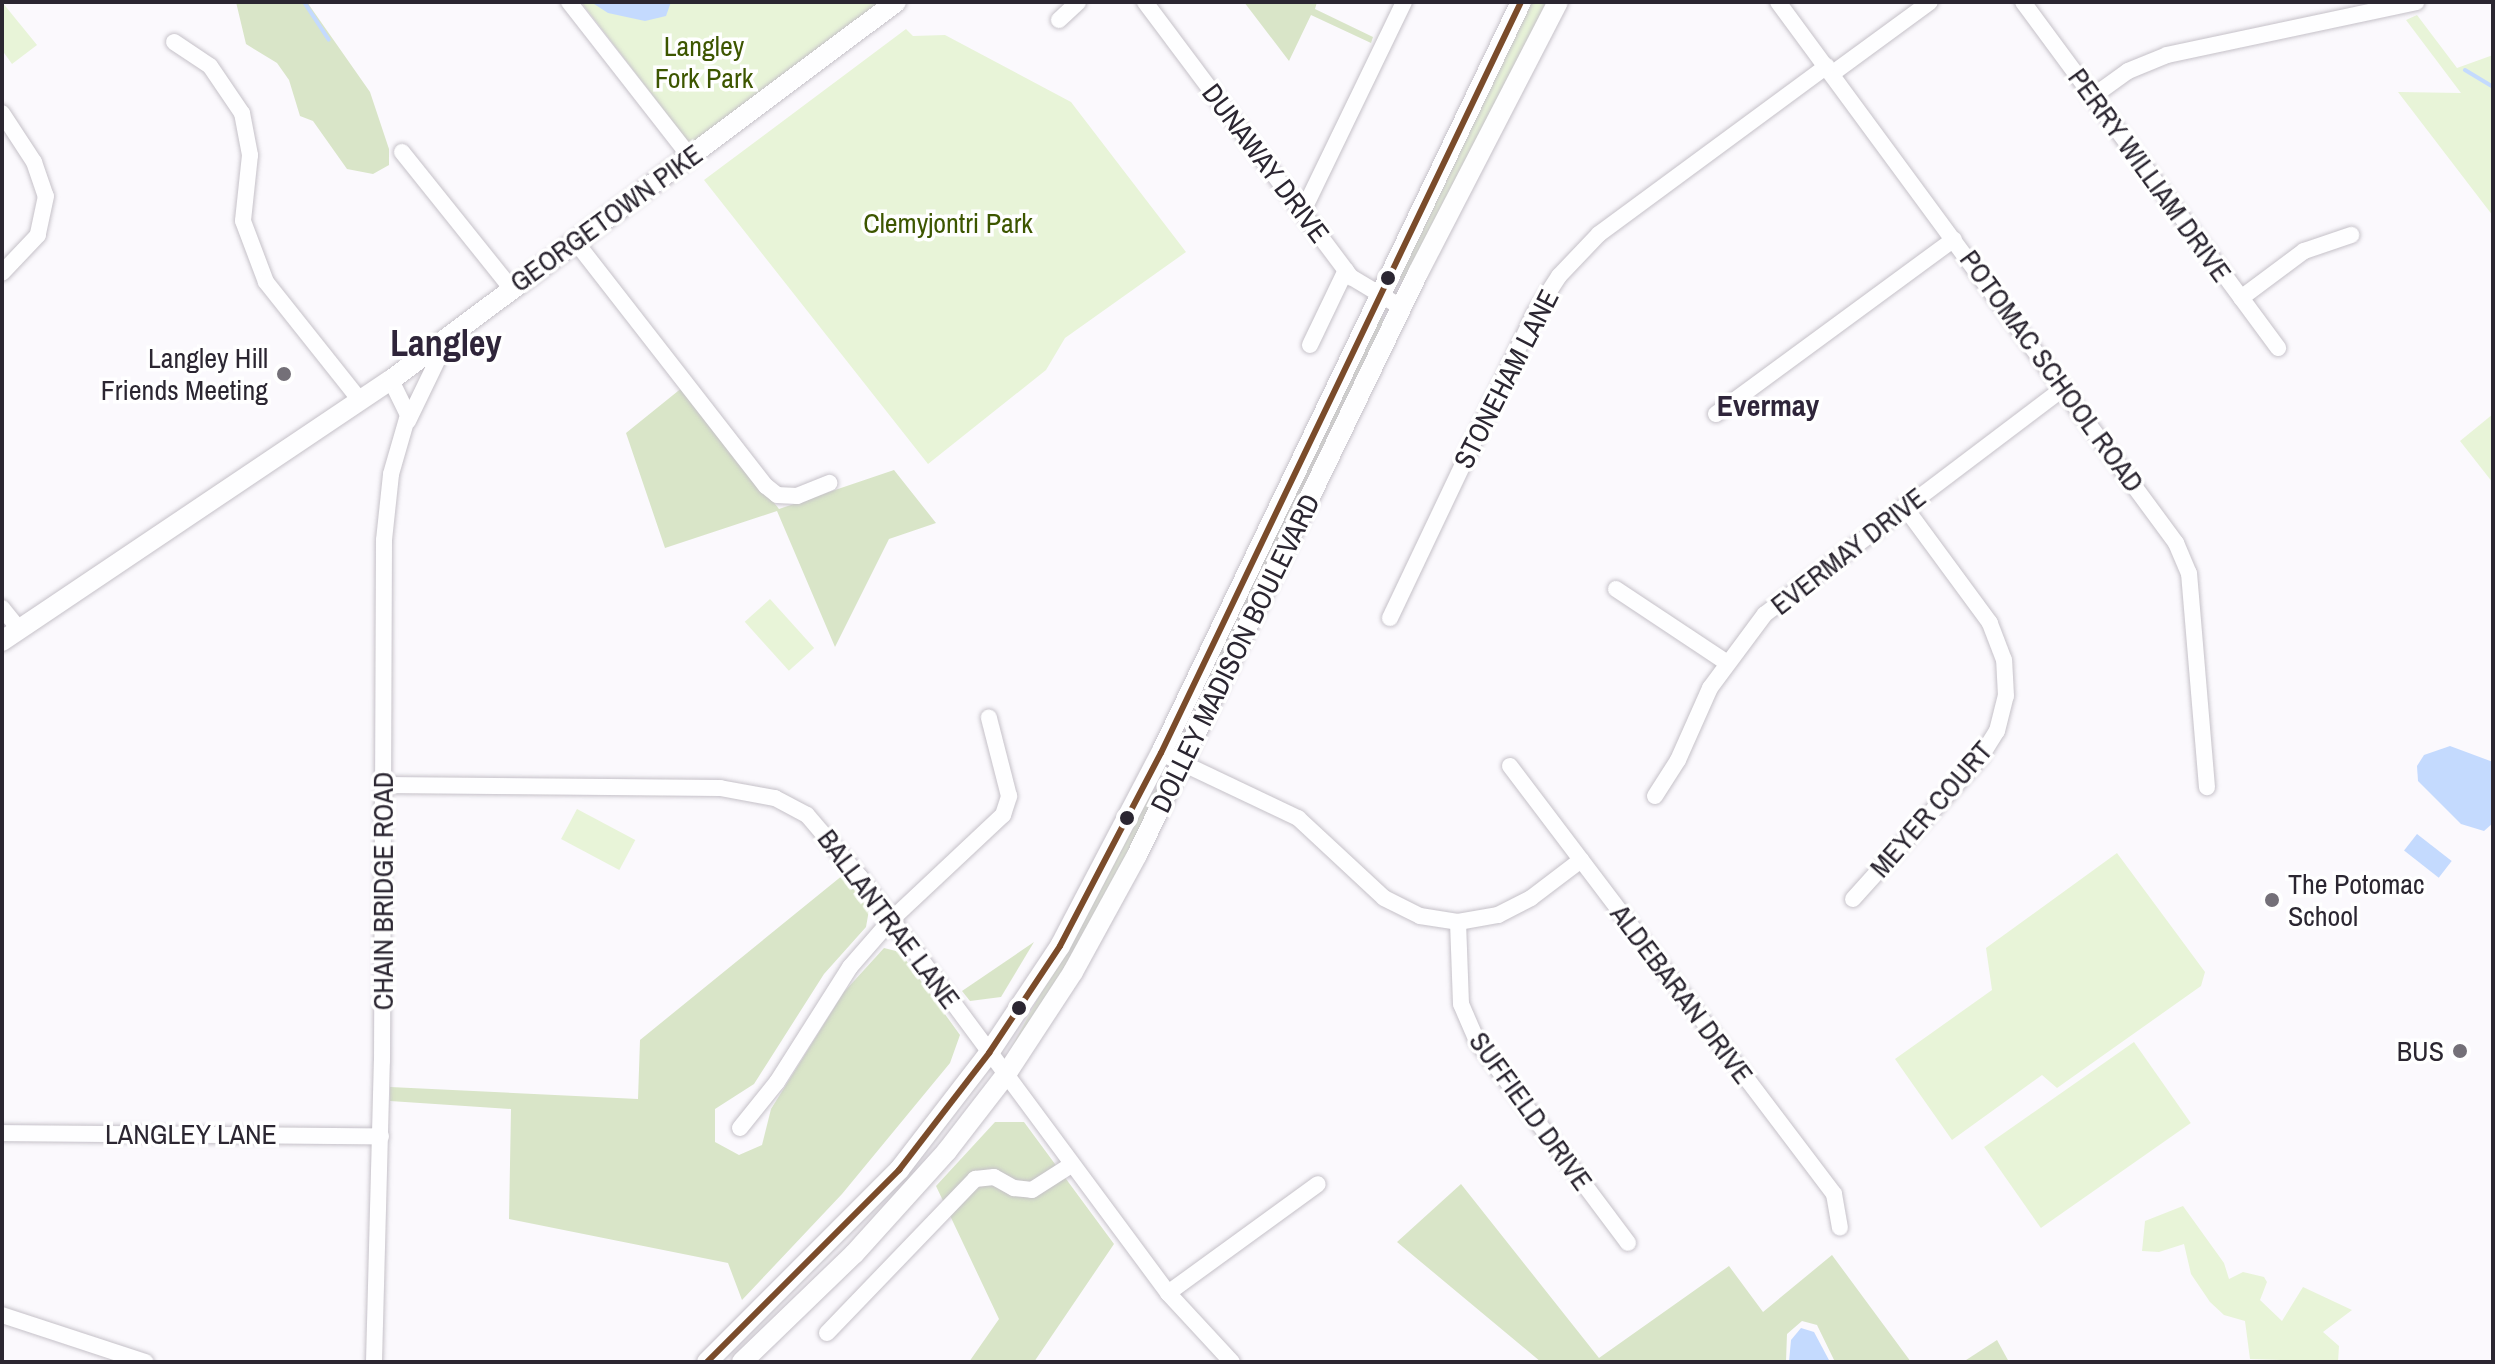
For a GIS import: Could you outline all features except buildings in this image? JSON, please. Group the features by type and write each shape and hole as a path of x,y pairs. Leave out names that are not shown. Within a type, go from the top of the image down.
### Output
{"main road":[{"name":"DOLLEY MADISON BOULEVARD","path":"707,1362 868,1204 989,1053 1071,927 1161,753 1521,2"},
{"name":"DOLLEY MADISON BOULEVARD","path":"742,1362 885,1221 1005,1076 1084,953 1182,763 1401,307 1558,2"},
{"name":"GEORGETOWN PIKE","path":"10,635 391,380 893,3"}],"street":[{"path":"569,2 690,157"},
{"path":"1059,20 1078,2"},
{"name":"DUNAWAY DRIVE","path":"1145,2 1346,270 1361,287 1401,307"},
{"path":"1303,211 1404,2"},
{"name":"POTOMAC SCHOOL ROAD","path":"1778,2 2163,523 2189,573 2207,787"},
{"name":"STONEHAM LANE","path":"1390,618 1535,313 1559,276 1599,234 1830,69 1930,2"},
{"name":"PERRY WILLIAM DRIVE","path":"2023,2 2278,348"},
{"path":"2092,97 2128,71 2167,55 2416,2"},
{"path":"174,42 210,66 242,113 250,155 243,221 252,255 289,313 360,400"},
{"path":"2,113 34,162 46,196 38,235 2,273"},
{"path":"402,152 511,288"},
{"path":"2241,298 2304,251 2351,235"},
{"path":"1716,414 1954,239"},
{"path":"575,241 766,486 777,495 797,496 830,483"},
{"path":"1310,345 1346,270"},
{"name":"CHAIN BRIDGE ROAD","path":"374,1362 381,1136 384,540 391,474 407,422 438,359 435,346"},
{"path":"391,380 405,401 407,422"},
{"name":"EVERMAY DRIVE","path":"1655,796 1678,760 1726,662 1788,593 2064,388"},
{"name":"MEYER COURT","path":"1853,899 1980,758 1997,731 2006,696 2004,660 1990,623 1904,506"},
{"path":"1616,589 1726,662"},
{"path":"2,608 10,635"},
{"path":"740,1128 777,1082 834,989 891,920 1003,815 1009,796 989,718"},
{"path":"1161,753 1298,818 1402,909 1458,922 1516,907 1581,860"},
{"name":"ALDEBARAN DRIVE","path":"1510,766 1834,1194 1840,1227"},
{"name":"BALLANTRAE LANE","path":"384,785 757,793 791,805 821,828 1168,1293 1232,1362"},
{"name":"SUFFIELD DRIVE","path":"1458,922 1458,984 1472,1032 1628,1243"},
{"name":"LANGLEY LANE","path":"2,1133 381,1136"},
{"path":"827,1333 975,1179 994,1177 1014,1188 1032,1190 1071,1165"},
{"path":"1168,1293 1318,1184"},
{"path":"2,1315 145,1362"}],"green space":[{"path":"2,2 37,45 12,64 2,50"},
{"path":"236,2 307,2 370,92 389,149 389,165 373,174 347,169 313,121 300,116 289,80 277,63 246,44"},
{"name":"Langley Fork Park","path":"581,2 881,2 693,148"},
{"path":"1244,2 1317,2 1315,9 1373,37 1371,43 1311,15 1289,61"},
{"path":"1531,2 1546,2 1498,106 1402,282 1399,275"},
{"path":"2417,15 2457,68 2493,55 2493,216 2398,92 2461,93 2406,20"},
{"name":"Clemyjontri Park","path":"906,29 913,36 945,35 1071,102 1186,252 1065,338 1046,370 928,464 704,180"},
{"path":"1382,315 1383,322 1202,698 1237,611"},
{"path":"683,387 779,509 894,470 936,523 889,539 835,647 777,511 665,548 626,433"},
{"path":"2493,414 2493,483 2460,441"},
{"path":"770,599 814,648 789,671 745,622"},
{"path":"1162,782 1101,913 1009,1052 1143,805"},
{"path":"577,809 635,840 619,870 561,839"},
{"path":"2117,853 2205,972 2201,986 2057,1088 2042,1075 1952,1140 1895,1059 1992,990 1986,948"},
{"path":"843,875 869,910 866,927 824,974 754,1084 715,1109 715,1142 739,1155 762,1145 771,1109 844,992 884,948 900,952 960,1035 950,1063 842,1194 742,1300 728,1263 509,1219 511,1109 390,1101 390,1087 638,1099 640,1040"},
{"path":"1034,942 1001,997 970,1001 962,991"},
{"path":"2134,1042 2191,1123 2041,1228 1984,1147"},
{"path":"995,1122 1024,1122 1114,1244 1034,1362 969,1362 999,1319 936,1186"},
{"path":"1461,1184 1599,1358 1729,1266 1763,1312 1832,1255 1911,1362 1835,1362 1817,1325 1802,1321 1787,1334 1786,1362 1541,1362 1397,1242"},
{"path":"2183,1206 2224,1263 2229,1279 2243,1272 2264,1277 2267,1282 2260,1300 2282,1321 2303,1287 2352,1310 2323,1332 2339,1346 2338,1362 2250,1359 2245,1321 2224,1315 2210,1302 2191,1274 2184,1244 2159,1252 2142,1251 2145,1221"},
{"path":"1997,1340 2009,1362 1963,1362"}],"water":[{"path":"591,2 671,2 666,16 645,21 608,13"},
{"path":"2450,746 2493,762 2493,823 2484,831 2461,824 2418,781 2417,766 2424,755"},
{"path":"2417,834 2452,861 2439,878 2404,851"},
{"path":"1801,1328 1814,1332 1830,1362 1789,1362 1791,1340"}],"waterway":[{"path":"304,2 329,40"},
{"path":"2465,70 2493,87"}],"transit line":[{"path":"707,1362 899,1170 989,1053 1060,946 1161,753 1521,2"}],"place":[{"name":"Langley Hill Friends Meeting","path":"284,374"},
{"name":"The Potomac School","path":"2272,900"},
{"name":"BUS","path":"2460,1051"}],"district":[{"name":"Langley","path":"446,344"},
{"name":"Evermay","path":"1768,405"}]}
